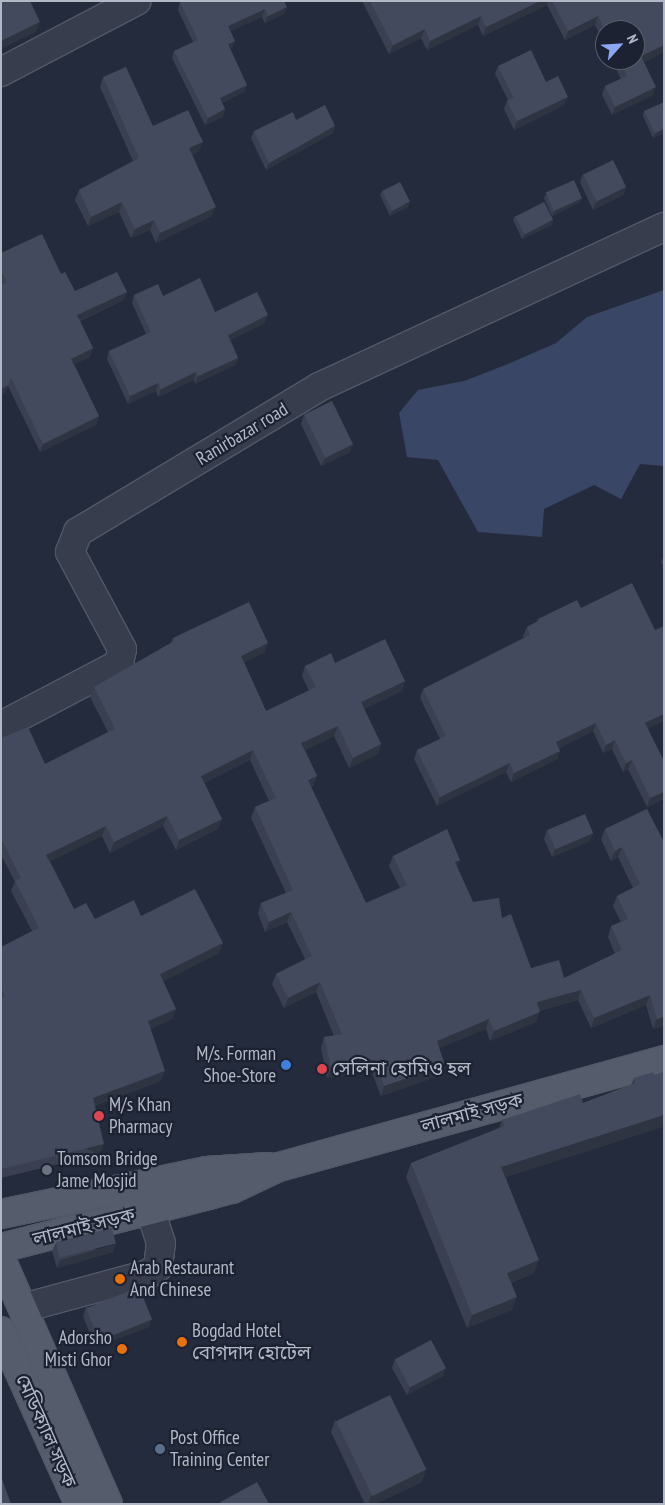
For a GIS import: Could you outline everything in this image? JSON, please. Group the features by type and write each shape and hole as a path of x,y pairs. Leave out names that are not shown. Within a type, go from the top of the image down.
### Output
{"main road":[{"name":"লালমাই সড়ক","path":"1,1248 232,1188 279,1166 664,1060"},
{"name":"লালমাই সড়ক","path":"1,1214 206,1171 279,1166"},
{"name":"মেডিক্যাল সড়ক","path":"1,1259 108,1504"},
{"name":"মেডিক্যাল সড়ক","path":"1,1331 79,1504"},
{"path":"45,1429 71,1418"}],"street":[{"path":"1,72 136,1"},
{"name":"Ranirbazar road","path":"1,726 119,664 122,649 70,552 78,532 319,387 664,227"},
{"path":"23,1308 148,1274 158,1267 162,1243 150,1210"}],"water":[{"path":"664,290 664,466 640,464 621,499 594,485 544,509 542,537 478,532 438,460 407,457 399,413 418,390 464,381 508,364 556,343 587,317"}],"building":[{"path":"1,1 30,1 40,22 1,41"},
{"path":"284,1 287,7 268,16 265,9 228,26 235,41 228,44 247,85 220,98 225,109 208,118 174,51 198,40 180,2"},
{"path":"370,1 540,1 486,27 481,16 430,41 425,29 393,45"},
{"path":"552,1 664,1 664,45 645,54 645,20 600,20 598,16 568,31"},
{"path":"531,50 546,82 558,76 568,97 517,121 507,101 514,98 498,66"},
{"path":"645,64 656,87 615,107 605,86 627,76 624,70 645,70"},
{"path":"126,67 153,126 188,110 203,142 189,148 216,207 160,233 154,220 135,229 122,202 91,217 79,190 139,158 103,77"},
{"path":"664,102 664,129 655,133 644,111"},
{"path":"325,105 335,126 269,163 254,131 293,112 296,120"},
{"path":"613,160 626,187 596,201 583,174"},
{"path":"574,180 582,198 554,211 546,193"},
{"path":"400,182 410,202 392,211 382,191"},
{"path":"544,202 553,220 525,234 515,217"},
{"path":"42,234 61,274 65,272 75,291 117,272 127,292 77,315 93,348 71,359 99,416 43,444 11,378 8,385 1,389 1,285 7,282 1,271 1,253"},
{"path":"200,278 215,312 257,292 268,315 228,335 238,358 198,376 196,372 161,389 158,383 130,396 109,351 151,332 134,295 158,284 163,296"},
{"path":"332,401 353,444 325,458 304,415"},
{"path":"632,583 655,630 664,626 664,714 645,723 664,761 664,792 650,798 632,760 626,763 615,740 606,745 596,723 556,742 560,751 514,773 510,763 440,797 417,750 446,736 423,689 530,635 527,627 539,621 538,619 577,600 581,608"},
{"path":"249,602 268,643 241,656 266,711 316,687 305,666 331,653 335,663 385,639 405,681 361,702 381,744 353,758 338,726 301,743 317,776 308,780 366,903 407,885 393,856 447,829 460,860 455,862 473,902 499,898 502,918 511,914 531,968 559,960 564,978 622,950 611,926 628,919 617,896 640,884 622,847 615,851 605,829 647,809 664,842 664,1017 657,1019 650,995 594,1018 581,990 537,1002 540,1012 494,1031 489,1019 437,1041 445,1065 384,1086 375,1060 331,1068 324,1037 342,1034 320,982 288,998 276,974 312,956 291,912 269,922 261,903 293,890 255,807 276,798 253,750 201,776 222,819 179,840 167,816 114,842 106,826 46,855 74,909 86,903 95,919 134,900 141,916 195,889 223,943 160,974 176,1009 148,1021 165,1071 93,1098 104,1144 1,1169 1,998 5,996 1,988 1,947 39,928 15,881 21,878 1,838 1,738 28,727 45,764 115,729 94,687 174,641 173,638"},
{"path":"585,814 593,833 555,849 547,830"},
{"path":"653,1072 654,1075 664,1072 664,1115 501,1167 539,1260 507,1273 517,1297 472,1315 411,1163 505,1126 502,1120 580,1094 583,1103 635,1083 634,1078"},
{"path":"112,1228 116,1244 60,1258 56,1242"},
{"path":"139,1287 152,1319 99,1341 86,1308"},
{"path":"431,1340 446,1368 410,1388 395,1359"},
{"path":"390,1395 426,1470 372,1496 336,1421"},
{"path":"1,1476 11,1504 1,1504"},
{"path":"257,1482 269,1504 217,1504"}],"place":[{"name":"M/s. Forman Shoe-Store","path":"286,1065"},
{"name":"সেলিনা হোমিও হল","path":"322,1069"},
{"name":"M/s Khan Pharmacy","path":"99,1116"},
{"name":"Tomsom Bridge Jame Mosjid","path":"47,1170"},
{"name":"Arab Restaurant And Chinese","path":"120,1279"},
{"name":"Bogdad Hotel বোগদাদ হোটেল","path":"182,1342"},
{"name":"Adorsho Misti Ghor","path":"122,1349"},
{"name":"Post Office Training Center","path":"160,1449"}]}
